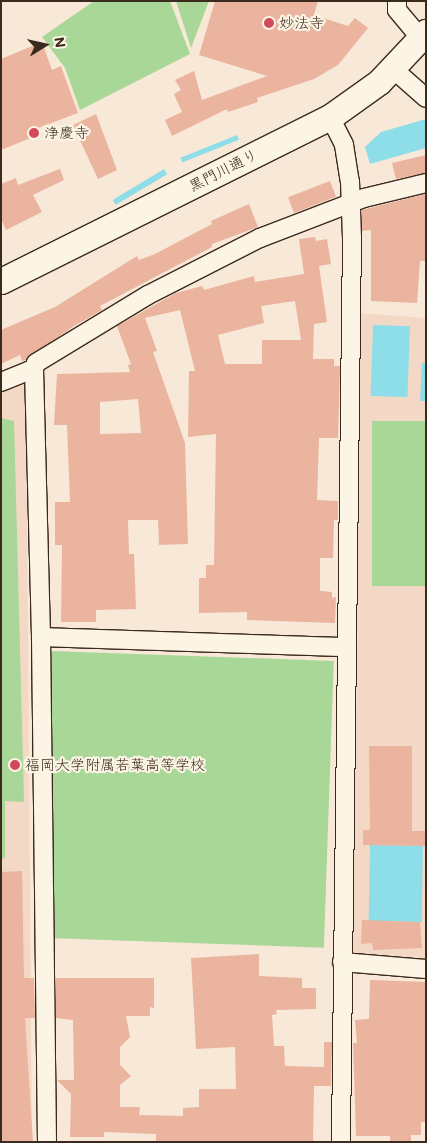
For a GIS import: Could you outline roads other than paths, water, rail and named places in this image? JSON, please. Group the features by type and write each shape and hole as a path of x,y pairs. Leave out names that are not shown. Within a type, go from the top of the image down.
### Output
{"street":[{"path":"397,1 397,10 423,35"},
{"name":"黒門川通り","path":"3,274 330,117 392,68 423,35"},
{"path":"392,68 426,98"},
{"path":"330,117 344,145 350,205 347,647 340,1142"},
{"path":"47,1142 41,637 34,368 36,363 148,295 260,238 392,190 426,183"},
{"path":"1,382 34,368"},
{"path":"41,637 347,647"},
{"path":"342,962 426,969"}],"water":[{"path":"426,119 426,148 370,164 365,147 381,132"},
{"path":"237,135 239,140 182,162 180,158"},
{"path":"164,169 167,174 116,205 113,200"},
{"path":"373,325 410,326 407,397 371,396"},
{"path":"422,363 426,363 426,401 420,401"},
{"path":"370,845 423,846 422,922 369,921"}],"place":[{"name":"妙法寺","path":"269,23"},
{"name":"浄慶寺","path":"34,133"},
{"name":"福岡大学附属若葉高等学校","path":"15,765"}]}
